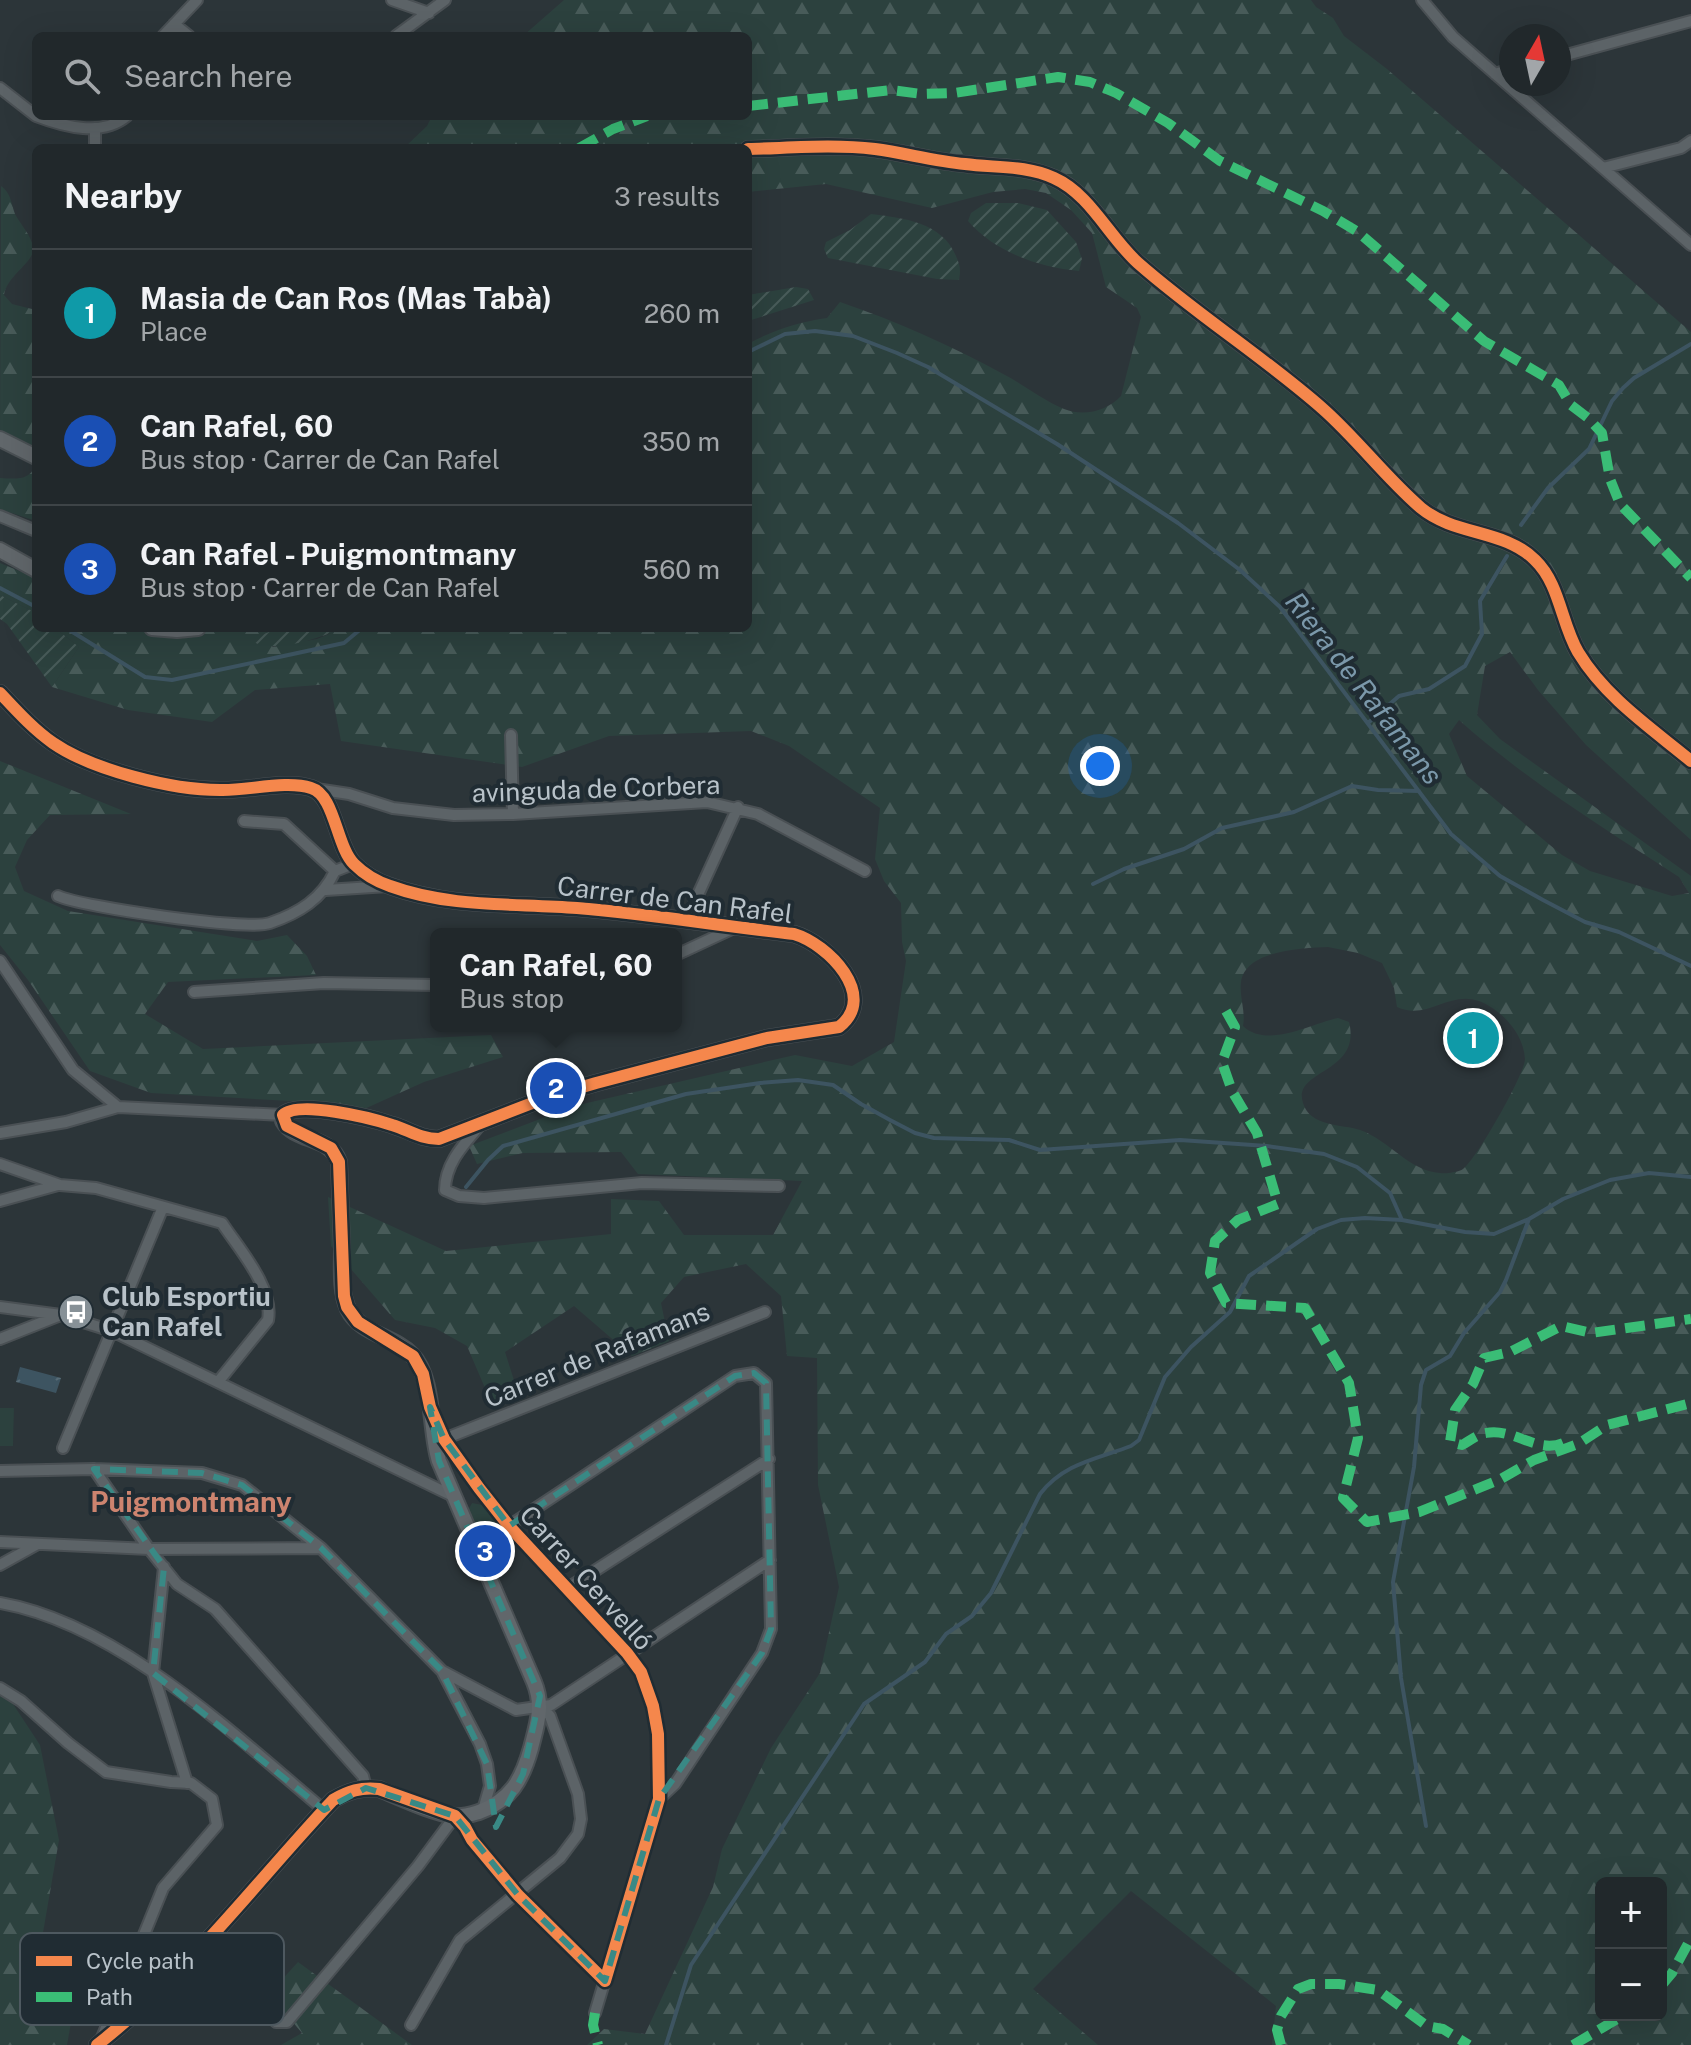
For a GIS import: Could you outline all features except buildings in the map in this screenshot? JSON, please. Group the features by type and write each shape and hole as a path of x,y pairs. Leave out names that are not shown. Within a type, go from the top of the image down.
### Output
{"street":[{"path":"167,32 197,0"},
{"path":"392,0 429,13"},
{"path":"402,32 445,0"},
{"path":"1422,0 1453,37 1691,245"},
{"path":"1571,54 1691,21"},
{"path":"174,24 184,32"},
{"path":"1495,74 1499,73"},
{"path":"0,88 32,113"},
{"path":"51,120 95,128 112,126 121,120"},
{"path":"95,128 95,144"},
{"path":"1603,168 1681,148 1691,141"},
{"path":"752,149 875,149 949,163 1029,170 1072,188 1126,252 1189,304 1269,363 1325,411 1422,509 1447,525 1511,543 1536,561 1552,584 1566,630 1585,663 1632,713 1691,761"},
{"path":"0,439 32,455"},
{"path":"0,516 32,529"},
{"path":"0,550 32,568"},
{"path":"0,693 52,742 87,761 115,770 199,790 250,790 302,785 316,789 324,797 342,846 353,864 335,871 326,890 311,903 268,924 232,924 117,909 69,901 58,896"},
{"path":"511,735 513,814"},
{"name":"avinguda de Corbera","path":"316,789 423,813 513,814 707,802 758,814 865,871"},
{"path":"686,921 738,807"},
{"path":"244,821 284,824 335,871"},
{"name":"Carrer de Can Rafel","path":"283,1115 292,1109 310,1109 374,1120 427,1139 439,1139 548,1097 596,1083 767,1038 839,1027 848,1020 853,1009 848,981 821,947 794,934 575,908 442,899 389,886 353,864"},
{"path":"326,890 339,892 389,886"},
{"path":"682,952 734,928"},
{"path":"0,961 73,1070 118,1107"},
{"path":"194,992 324,983 430,985"},
{"path":"0,1133 66,1122 118,1107 283,1115 283,1121 291,1130 321,1142 336,1154 339,1162 343,1286 347,1307 358,1322 413,1356 423,1374 433,1442 540,1696 541,1706 523,1774 511,1794 483,1810 455,1816 379,1789 366,1788 343,1794 324,1810 214,1933"},
{"path":"482,1122 459,1151 445,1176 445,1190 459,1196 484,1198 642,1183 779,1186"},
{"path":"0,1164 60,1185 96,1188 222,1223 266,1292 270,1308 268,1320 218,1382"},
{"path":"0,1201 60,1185"},
{"path":"63,1448 163,1207"},
{"path":"0,1307 61,1315 112,1331 455,1497"},
{"name":"Carrer de Rafamans","path":"444,1439 765,1312"},
{"path":"0,1339 61,1315"},
{"path":"509,1526 735,1376 754,1373 766,1383 771,1629 762,1653 675,1784 659,1799"},
{"name":"Carrer Cervelló","path":"430,1407 444,1439 509,1526 627,1653 641,1672 653,1706 658,1734 659,1799 595,2013"},
{"path":"568,1588 769,1459"},
{"path":"94,1469 177,1584 215,1609 363,1776 366,1788"},
{"path":"0,1471 94,1469 202,1473 242,1485 321,1548 442,1671 480,1744 487,1764 490,1786 483,1810"},
{"path":"0,1542 149,1549 321,1548"},
{"path":"0,1565 39,1543"},
{"path":"442,1671 516,1710 551,1705 770,1560"},
{"path":"164,1567 153,1673 187,1783"},
{"path":"0,1603 28,1608 84,1630 153,1673 324,1810"},
{"path":"0,1688 21,1701 106,1772 191,1783 212,1799 217,1825 163,1888 145,1933"},
{"path":"411,2025 460,1940 560,1858 578,1834 581,1819 578,1794 550,1716 541,1706"},
{"path":"455,1816 518,1895 605,1981"},
{"path":"284,2022 418,1866 455,1816"},
{"path":"99,2044 107,2025"},
{"path":"99,2044 121,2025"}],"highlighted area":[{"path":"754,1373 766,1383 771,1629 762,1653 659,1799 605,1981 518,1895 455,1816 366,1788 324,1810 153,1673 164,1567 94,1469 202,1473 242,1485 321,1548 442,1671 487,1764 496,1827 523,1774 540,1696 439,1461 430,1407 444,1439 509,1526 735,1376"}],"green space":[{"path":"564,0 1311,0 1333,18 1344,36 1387,69 1691,332 1691,840 1586,745 1510,652 1485,666 1477,715 1500,739 1691,876 1691,2045 1272,2045 1276,2006 1131,1891 1033,1989 1098,2045 587,2045 604,2029 645,2034 713,1887 722,1849 771,1748 820,1673 839,1587 818,1485 817,1358 787,1356 781,1296 746,1264 684,1277 661,1303 669,1341 632,1356 574,1306 505,1352 519,1396 491,1402 467,1346 435,1328 395,1320 331,1246 328,1197 446,1251 611,1234 611,1199 659,1201 684,1235 773,1235 802,1181 638,1174 621,1152 523,1153 477,1164 469,1146 574,1106 795,1055 852,1066 894,1042 906,961 901,903 884,881 875,859 880,808 789,746 751,731 609,736 522,767 341,741 330,684 255,690 212,722 128,710 52,687 79,647 60,632 270,632 259,636 273,647 317,639 334,632 752,632 752,342 786,327 827,318 840,302 944,344 1057,406 1087,412 1109,405 1121,396 1141,317 1137,308 1106,287 1092,233 1071,210 1046,193 1025,189 993,192 932,208 826,184 752,192 752,144 408,144 430,120 752,120 752,32 528,32","holes":["1459,720 1538,783 1679,877 1689,893 1672,896 1590,871 1562,855 1467,776 1449,734","1328,947 1358,953 1382,963 1394,988 1397,1007 1421,1010 1455,1000 1480,1001 1511,1024 1522,1044 1523,1068 1509,1098 1463,1169 1446,1173 1418,1167 1370,1135 1319,1121 1307,1111 1302,1092 1307,1083 1346,1052 1350,1039 1349,1022 1338,1018 1276,1035 1253,1033 1243,1026 1241,982 1245,971 1253,963 1291,950"]},
{"path":"1,186 9,195 15,214 32,244 30,258 10,281 4,295 12,304 32,309 32,460 0,444"},
{"path":"986,203 1018,203 1047,210 1076,242 1082,259 1079,271 1034,262 992,242 968,221 971,213"},
{"path":"871,214 920,224 941,236 957,259 959,280 937,279 828,258 824,249 826,242 850,230"},
{"path":"796,287 808,289 814,300 752,320 752,294"},
{"path":"31,473 32,520 0,509 0,478 17,478"},
{"path":"0,563 32,576 32,611 0,595"},
{"path":"0,595 32,611 32,632 60,632 79,647 52,687 7,624 0,619"},
{"path":"269,632 332,632 282,646 258,644 250,639"},
{"path":"0,761 131,814 50,815 27,840 15,867 24,891 68,911 257,941 287,935 307,956 316,975 168,982 145,1014 203,1049 491,1035 503,1057 424,1082 362,1110 291,1101 151,1093 90,1071 28,980 0,945"},
{"path":"0,1408 14,1408 13,1446 0,1446"},
{"path":"472,1503 483,1505 507,1536 485,1553 468,1510"},
{"path":"0,1696 13,1704 40,1745 59,1840 43,1933 20,1933 20,2025 71,2025 67,2045 0,2045"},
{"path":"298,1962 412,2045 281,2045 302,2033 284,2012 284,1977"}],"water":[{"path":"20,1367 61,1378 56,1393 16,1382"}],"waterway":[{"name":"Riera de Rafamans","path":"752,350 785,334 815,331 853,336 897,353 928,367 1057,444 1178,523 1240,570 1280,607 1451,834 1500,876 1543,900 1585,922 1619,932 1691,966"},
{"path":"1521,525 1548,488 1589,449 1612,401 1623,388 1634,378 1691,344"},
{"path":"1368,723 1399,696 1429,689 1465,666 1482,634 1480,601 1507,556"},
{"name":"Riera de Rafamans","path":"0,588 32,605"},
{"name":"Riera de Rafamans","path":"72,632 145,677 172,680 344,643 357,632"},
{"path":"1093,884 1124,869 1184,849 1222,828 1294,812 1352,786 1419,791"},
{"path":"466,1187 503,1146 686,1094 798,1080 833,1085 890,1120 915,1133 934,1138 1009,1140 1040,1150 1180,1140 1267,1146 1324,1154 1357,1167 1390,1193 1402,1220"},
{"path":"666,2045 691,1965 864,1704 925,1662 946,1634 972,1616 991,1593 1040,1494 1049,1484 1070,1469 1131,1446 1139,1440 1165,1377 1191,1347 1230,1312 1249,1276 1317,1229 1341,1220 1402,1220 1494,1234 1529,1219 1563,1199 1610,1180 1649,1173 1691,1177"},
{"path":"1426,1826 1401,1678 1393,1582 1414,1467 1421,1385 1426,1370 1450,1356 1464,1333 1500,1292 1529,1219"}],"marked path":[{"path":"752,106 891,90 922,94 954,93 1058,77 1090,82 1116,93 1168,123 1220,161 1323,211 1358,232 1484,341 1559,385 1571,405 1602,433 1610,479 1620,504 1691,578"},
{"path":"586,144 637,120"},
{"path":"1226,1011 1235,1027 1222,1062 1232,1091 1257,1133 1278,1204 1238,1220 1215,1241 1210,1273 1226,1303 1305,1308 1349,1383 1358,1438 1343,1498 1367,1522 1419,1512 1499,1480 1534,1460 1578,1444 1607,1425 1691,1403"},
{"path":"1563,1443 1544,1445 1496,1432 1480,1435 1462,1445 1450,1442 1455,1410 1473,1384 1484,1358 1510,1352 1561,1326 1591,1333 1691,1319"},
{"path":"1667,1979 1691,1938"},
{"path":"1281,2045 1277,2030 1281,2016 1298,1989 1311,1984 1339,1984 1378,1990 1427,2026 1443,2029 1469,2045"},
{"path":"595,2013 593,2025 598,2045"},
{"path":"1573,2045 1614,2021"}],"cycle path":[{"path":"752,149 875,149 953,163 1032,171 1067,185 1089,205 1138,263 1323,409 1421,508 1449,524 1509,543 1535,560 1550,580 1572,641 1589,668 1630,711 1691,761"},
{"path":"0,693 53,743 110,770 201,789 231,790 278,785 311,788 325,800 343,846 354,864 390,886 459,901 577,908 794,934 821,948 834,960 851,987 854,1001 850,1015 839,1027 767,1038 596,1083 548,1097 439,1139 335,1112 303,1109 283,1115 287,1126 331,1148 339,1162 347,1307 358,1322 413,1356 423,1374 430,1407 444,1439 479,1488 509,1526 641,1672 653,1706 658,1734 659,1799 605,1981 518,1895 455,1816 379,1789 360,1789 333,1800 215,1933"},
{"path":"97,2045 121,2025"}],"place":[{"name":"Masia de Can Ros (Mas Tabà)","path":"1473,1038"},
{"name":"Can Rafel, 60","path":"556,1088"},
{"name":"Club Esportiu Can Rafel","path":"76,1312"},
{"name":"Can Rafel - Puigmontmany","path":"485,1551"}],"district":[{"name":"Puigmontmany","path":"191,1502"}]}
